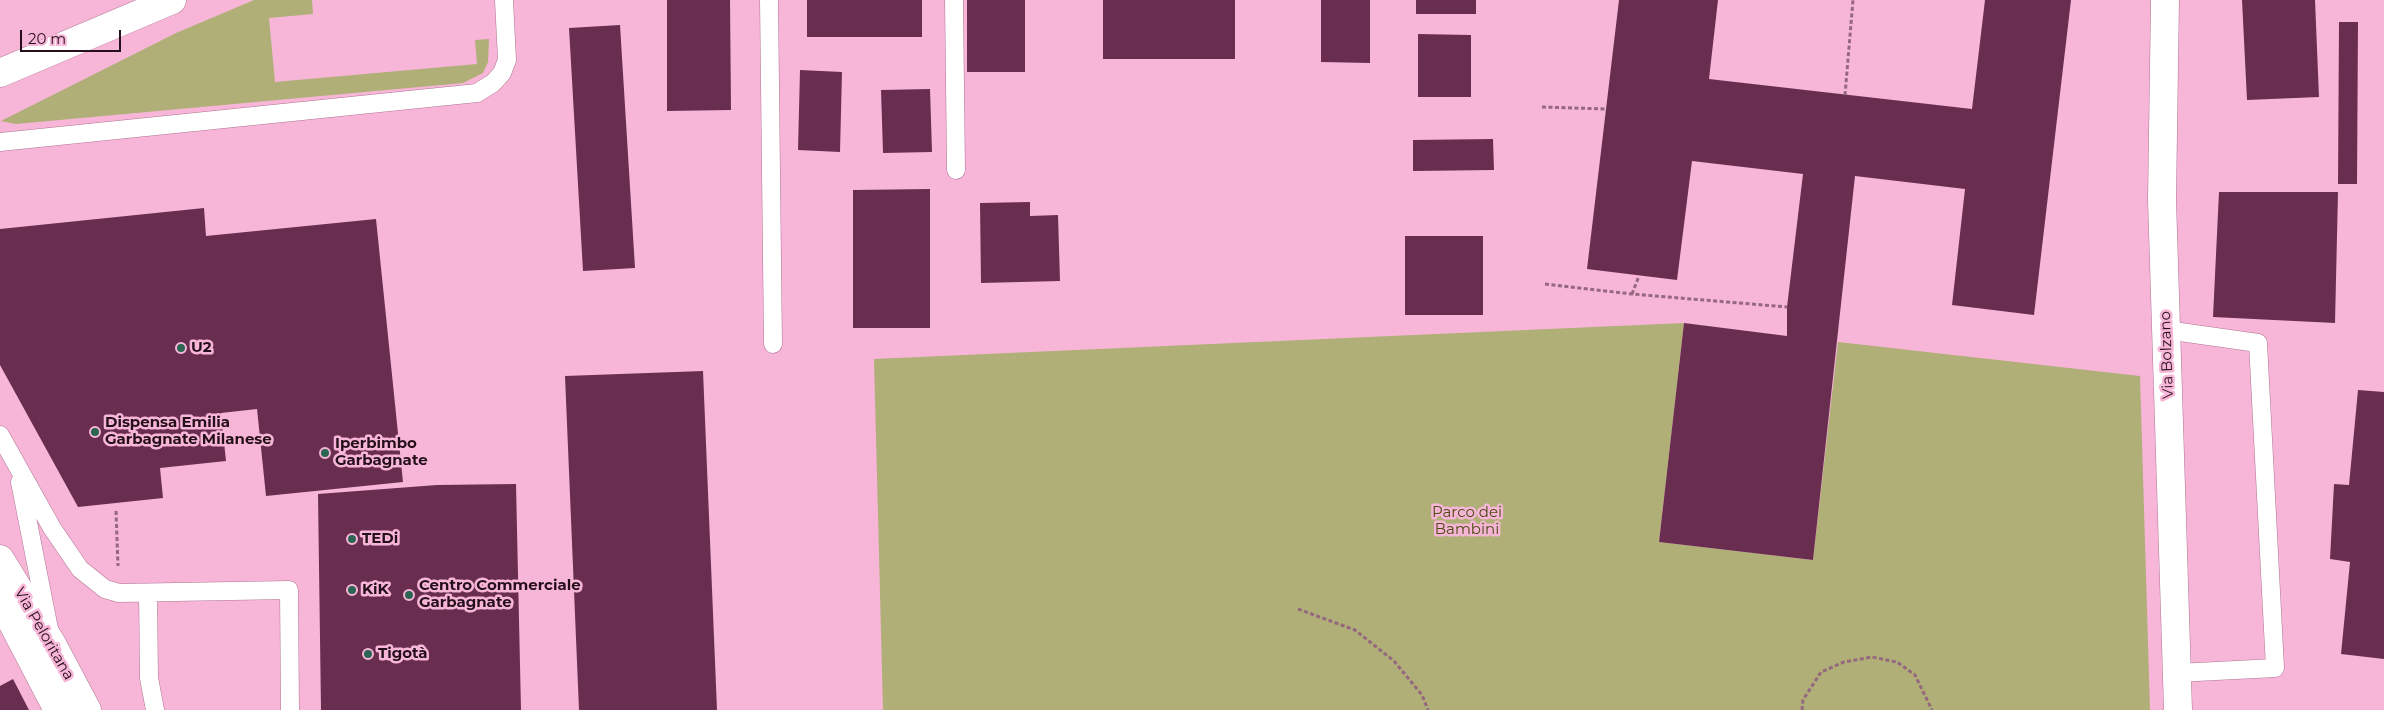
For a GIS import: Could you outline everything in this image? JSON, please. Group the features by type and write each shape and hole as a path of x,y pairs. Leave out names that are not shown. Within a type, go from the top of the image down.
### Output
{"street":[{"path":"0,73 172,0"},
{"name":"Via Bolzano","path":"2165,0 2162,200 2178,710"},
{"name":"Via Peloritana","path":"0,559 52,644 87,710"},
{"name":"Via Peloritana","path":"0,599 58,710"}],"lane":[{"path":"0,142 477,93 493,83 502,73 507,60 504,0"},
{"path":"769,0 773,344"},
{"path":"954,0 956,170"},
{"path":"2166,330 2258,343 2275,668 2177,673"},
{"path":"0,435 52,528 80,569 105,590 119,594 289,590 290,710"},
{"path":"17,467 52,644"},
{"path":"148,593 149,678 155,710"}],"path":[{"path":"1845,95 1853,0"},
{"path":"1542,107 1606,109"},
{"path":"1632,294 1640,276"},
{"path":"1545,284 1632,294 1787,307"},
{"path":"1298,609 1355,630 1394,661 1422,695 1428,710"},
{"path":"1802,710 1803,700 1821,672 1844,662 1872,657 1898,662 1915,675 1932,710"}],"green space":[{"path":"254,0 312,0 313,14 269,18 275,82 477,64 475,40 489,39 488,62 483,73 463,83 16,124 1,121 176,33"},
{"name":"Parco dei Bambini","path":"1684,323 1659,542 1813,560 1838,342 2140,376 2150,710 883,710 874,359"}],"building":[{"path":"667,0 730,0 731,110 667,111"},
{"path":"807,0 922,0 922,37 807,37"},
{"path":"967,0 1025,0 1025,72 967,72"},
{"path":"1103,0 1235,0 1235,59 1103,59"},
{"path":"1321,0 1370,0 1370,63 1321,62"},
{"path":"1416,0 1476,0 1476,14 1416,14"},
{"path":"1619,0 1718,0 1709,79 1972,109 1985,0 2071,0 2034,315 1952,305 1965,189 1855,176 1813,560 1659,542 1684,323 1787,336 1787,307 1803,174 1692,161 1677,280 1587,269"},
{"path":"2242,0 2315,0 2319,97 2247,100"},
{"path":"2339,22 2358,22 2357,184 2338,184"},
{"path":"620,25 635,268 583,271 569,28"},
{"path":"1418,34 1471,35 1471,97 1418,97"},
{"path":"800,70 842,72 840,152 798,150"},
{"path":"930,89 932,152 883,153 881,90"},
{"path":"1493,139 1494,170 1413,171 1413,140"},
{"path":"930,189 930,328 853,328 853,190"},
{"path":"2219,192 2338,192 2335,323 2213,317"},
{"path":"1030,202 1030,216 1058,215 1060,281 981,283 980,203"},
{"path":"204,208 206,236 376,219 403,482 266,496 257,409 221,413 226,461 160,468 163,498 78,507 0,365 0,229"},
{"path":"1405,236 1483,236 1483,315 1405,315"},
{"path":"703,371 717,710 579,710 565,376"},
{"path":"2358,390 2384,392 2384,659 2341,654 2350,562 2330,559 2334,484 2349,485"},
{"path":"516,484 521,710 321,710 318,494 437,485"},
{"path":"13,679 29,710 0,710 0,686"}],"place":[{"name":"U2","path":"181,348"},
{"name":"Dispensa Emilia Garbagnate Milanese","path":"95,432"},
{"name":"Iperbimbo Garbagnate","path":"325,453"},
{"name":"TEDi","path":"352,539"},
{"name":"KiK","path":"352,590"},
{"name":"Centro Commerciale Garbagnate","path":"409,595"},
{"name":"Tigotà","path":"368,654"}]}
